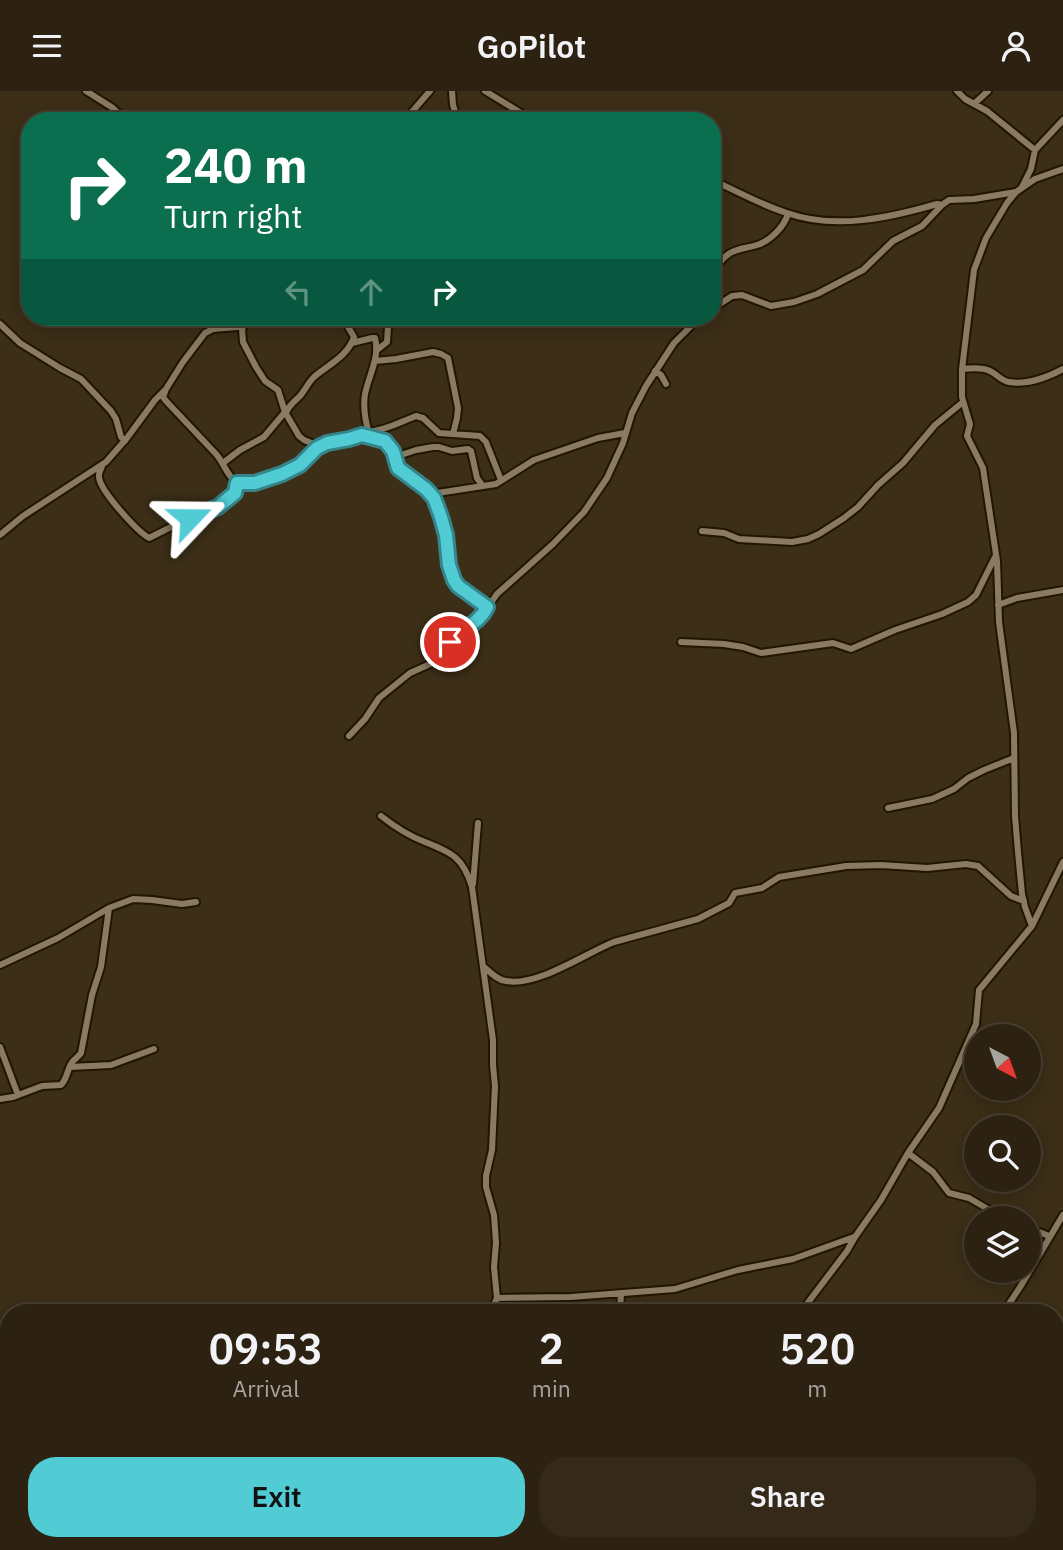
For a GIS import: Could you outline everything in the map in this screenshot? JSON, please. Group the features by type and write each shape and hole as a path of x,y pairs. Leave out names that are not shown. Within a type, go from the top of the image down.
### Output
{"street":[{"path":"86,91 117,112"},
{"path":"412,112 430,91"},
{"path":"452,91 455,112"},
{"path":"485,91 519,112"},
{"path":"957,91 1035,149"},
{"path":"975,103 988,91"},
{"path":"721,303 732,296 742,295 771,306 817,295 863,269 893,241 922,226 949,199 974,199 1019,190 1031,169 1035,149 1063,120"},
{"path":"1032,926 1024,901 1015,816 1014,733 998,605 996,555 983,468 967,436 970,424 963,402 962,369 974,270 986,238 1007,202 1019,190 1035,179 1063,169"},
{"path":"721,184 788,214 820,221 840,222 888,216 942,205"},
{"path":"721,261 738,249 768,240 785,223 788,214"},
{"path":"0,324 20,342 75,375 91,389 111,411 125,441"},
{"path":"0,535 23,516 102,466 166,389 205,333 213,329 238,326"},
{"path":"245,326 242,333 244,345 265,381 278,390 285,413 301,438 320,446"},
{"path":"223,463 264,437 312,380 330,367 352,343 354,337 348,326"},
{"path":"377,350 387,342 389,326"},
{"path":"349,736 379,698 410,673 430,664 455,636 482,617 497,594 554,544 584,512 607,478 623,443 632,413 655,371 674,343 690,327"},
{"path":"352,343 375,339 377,350 365,395 364,411 369,434"},
{"path":"375,361 433,352 447,358 458,408 453,434"},
{"path":"962,369 990,370 1004,380 1014,382 1029,381 1063,369"},
{"path":"655,371 666,384"},
{"path":"166,389 163,397 166,401 223,463 237,483 255,483 282,474 300,465 320,446 369,434 416,416 423,418 438,432 476,435 483,439 501,480"},
{"path":"702,531 724,533 739,539 792,542 819,534 858,507 903,463 934,425 963,402"},
{"path":"431,494 496,484 534,460 598,438 625,433"},
{"path":"369,434 388,443 398,468 431,494 446,535 449,565 454,580 458,586 487,607"},
{"path":"395,457 433,447 452,451 468,449 472,453 477,478 482,485"},
{"path":"102,466 98,475 103,488 135,526 149,538 218,507 235,493 237,483"},
{"path":"681,642 724,644 761,653 833,643 851,649 968,602 976,595 996,555"},
{"path":"998,605 1017,598 1063,590"},
{"path":"887,808 932,799 954,789 976,773 1014,758"},
{"path":"381,816 395,828 451,853 465,869 472,887 492,1029 495,1086 492,1150 486,1187 494,1215 496,1240 494,1280 497,1298 494,1304"},
{"path":"472,887 478,823"},
{"path":"484,966 498,979 505,981 533,979 614,942 698,919 724,907 735,893 762,888 779,877 846,866 927,868 973,865 985,871 1011,896 1024,901"},
{"path":"807,1304 847,1251 939,1108 976,1024 979,990 1032,926 1062,868"},
{"path":"0,965 51,942 109,908 136,898 177,904 196,902"},
{"path":"0,1099 42,1086 62,1084 66,1080 73,1061 81,1053 89,1007 101,967 109,908"},
{"path":"0,1047 18,1095"},
{"path":"70,1067 111,1065 154,1049"},
{"path":"908,1153 933,1173 948,1193 970,1198 983,1206"},
{"path":"1009,1304 1063,1215"},
{"path":"1041,1233 1049,1236"},
{"path":"497,1298 571,1297 684,1287 731,1272 793,1259 855,1237"},
{"path":"620,1304 621,1293"}],"route":[{"path":"190,518 218,507 233,496 237,483 255,483 282,474 306,461 317,448 327,443 362,435 385,441 393,451 398,468 426,489 438,506 454,580 458,586 487,607 478,621 460,631 450,642"}]}
